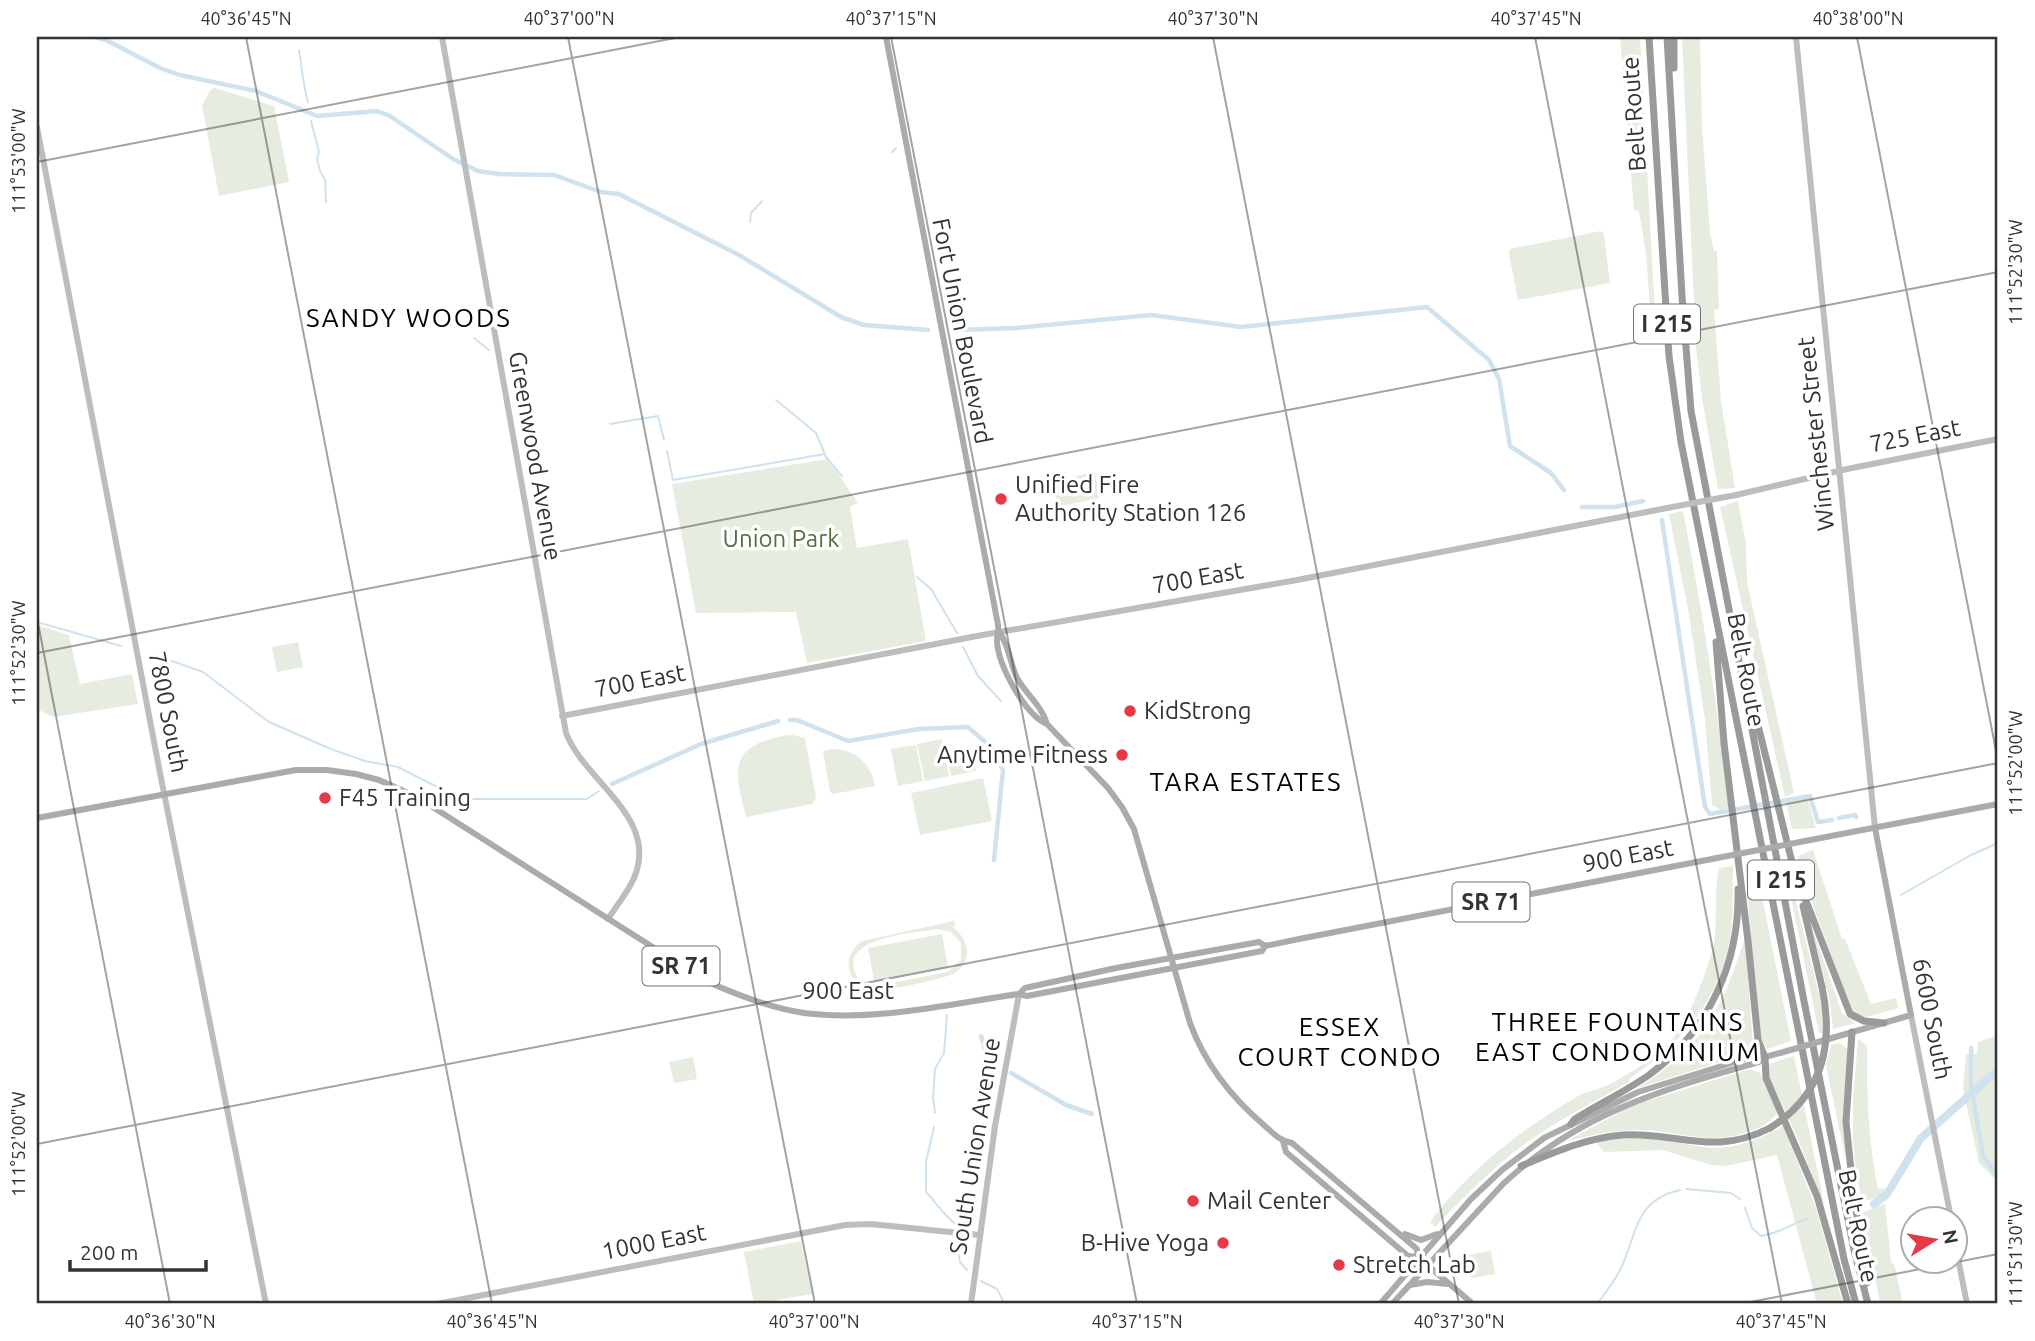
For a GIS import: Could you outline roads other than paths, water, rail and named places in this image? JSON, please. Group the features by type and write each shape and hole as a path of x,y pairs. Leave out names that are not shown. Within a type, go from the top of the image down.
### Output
{"highway":[{"name":"Belt Route","path":"1649,37 1669,356 1681,442 1844,1259 1856,1304"},
{"name":"Belt Route","path":"1667,37 1691,411 1854,1250 1869,1304"},
{"path":"1674,37 1674,136"},
{"path":"1521,1166 1581,1142 1624,1135 1723,1143 1754,1135 1770,1128 1798,1106 1822,1064 1828,1036 1822,987 1757,716 1727,606"},
{"path":"1714,608 1724,743 1758,1040 1765,1057 1766,1078 1817,1196 1848,1304"},
{"path":"1571,1124 1575,1119 1648,1076 1680,1050 1705,1017 1724,979 1736,936 1738,903 1735,832"},
{"path":"1794,870 1850,1014 1864,1021 1884,1023"},
{"path":"1852,1032 1846,1122 1869,1304"}],"main road":[{"name":"Fort Union Boulevard","path":"886,37 999,632 996,639 1011,682 1038,720 1047,724 1108,788 1130,821 1141,849 1190,1023 1209,1062 1239,1102 1283,1141 1292,1143 1417,1249 1418,1258"},
{"name":"900 East","path":"164,794 302,769 343,772 379,780 417,797 700,978 730,992 803,1013 876,1014 1019,994 1027,996 1262,951 1265,946"},
{"name":"SR 71","path":"37,818 164,794"},
{"name":"900 East","path":"1019,994 1025,988 1171,958 1259,942 1265,946 1998,804"},
{"name":"6600 South","path":"1875,828 1911,1015"},
{"path":"1392,1304 1521,1166 1558,1140 1615,1109 1669,1088 1911,1015"},
{"path":"1380,1304 1471,1199 1508,1164 1544,1138 1625,1098 1663,1083 1757,1055 1765,1057"},
{"name":"Fort Union Boulevard","path":"1283,1141 1286,1152 1408,1256 1418,1258 1473,1304"},
{"path":"1392,1228 1417,1240 1442,1232"},
{"path":"1408,1286 1427,1282 1450,1284"}],"street":[{"name":"Greenwood Avenue","path":"442,37 562,716 570,744 625,813 639,839 639,859 634,879 608,919"},
{"name":"Winchester Street","path":"1796,37 1875,828"},
{"name":"7800 South","path":"37,127 164,794 266,1304"},
{"name":"725 East","path":"1839,471 1998,439"},
{"name":"700 East","path":"562,716 999,632 1297,580 1667,509 1839,471"},
{"name":"South Union Avenue","path":"971,1304 1001,1088 1019,994"},
{"name":"6600 South","path":"1911,1015 1948,1204"},
{"name":"1000 East","path":"437,1304 845,1225 879,1225 979,1236"},
{"path":"1962,1274 1968,1304"}],"waterway":[{"path":"95,37 160,68 180,75 256,91 317,116 377,111 390,116 453,159 478,171 554,175 601,192 619,194 739,255 841,317 864,325 928,330"},
{"path":"299,50 308,102"},
{"path":"311,121 319,152 317,159 325,180 326,202"},
{"path":"892,152 896,148"},
{"path":"750,222 751,213 762,201"},
{"path":"959,330 1015,328 1151,315 1241,327 1427,307 1489,360 1499,379 1510,446 1551,473 1564,490"},
{"path":"474,338 489,350"},
{"path":"776,400 816,433 826,457 842,476"},
{"path":"610,424 658,416 664,440"},
{"path":"667,451 673,480 825,454"},
{"path":"1582,507 1615,507 1643,501"},
{"path":"1662,520 1705,807 1710,814 1810,796 1818,822 1832,820"},
{"path":"917,577 931,589 957,633"},
{"path":"37,622 121,646"},
{"path":"963,647 978,676 1001,701"},
{"path":"152,654 203,672 269,722 365,761 398,767 461,799 587,799 599,791"},
{"path":"790,720 797,720 848,741 919,729 968,727 991,747 1003,770 994,860"},
{"path":"612,784 701,744 778,721"},
{"path":"1839,818 1856,817"},
{"path":"1901,895 1971,855 1998,843"},
{"path":"935,1113 935,1069 944,1053 947,1015"},
{"path":"981,1036 993,1064"},
{"path":"1971,1048 1971,1085 1983,1156 1998,1177"},
{"path":"1874,1204 1887,1194 1921,1138 1998,1070"},
{"path":"1011,1073 1066,1105 1092,1114"},
{"path":"934,1127 926,1162 926,1192 957,1225"},
{"path":"1686,1189 1731,1193 1740,1199"},
{"path":"1597,1304 1619,1273 1645,1210 1665,1195 1680,1190"},
{"path":"1745,1208 1752,1228 1761,1236 1807,1219"},
{"path":"956,1241 960,1262 967,1270"},
{"path":"981,1281 997,1289 1004,1303"}],"place":[{"name":"Unified Fire Authority Station 126","path":"1001,499"},
{"name":"KidStrong","path":"1130,711"},
{"name":"Anytime Fitness","path":"1122,755"},
{"name":"F45 Training","path":"325,798"},
{"name":"Mail Center","path":"1193,1201"},
{"name":"B-Hive Yoga","path":"1223,1243"},
{"name":"Stretch Lab","path":"1339,1265"}],"district":[{"name":"SANDY WOODS","path":"409,318"},
{"name":"TARA ESTATES","path":"1246,782"},
{"name":"THREE FOUNTAINS EAST CONDOMINIUM","path":"1618,1037"},
{"name":"ESSEX COURT CONDO","path":"1340,1042"}],"park label":[{"name":"Union Park","path":"781,539"}]}
